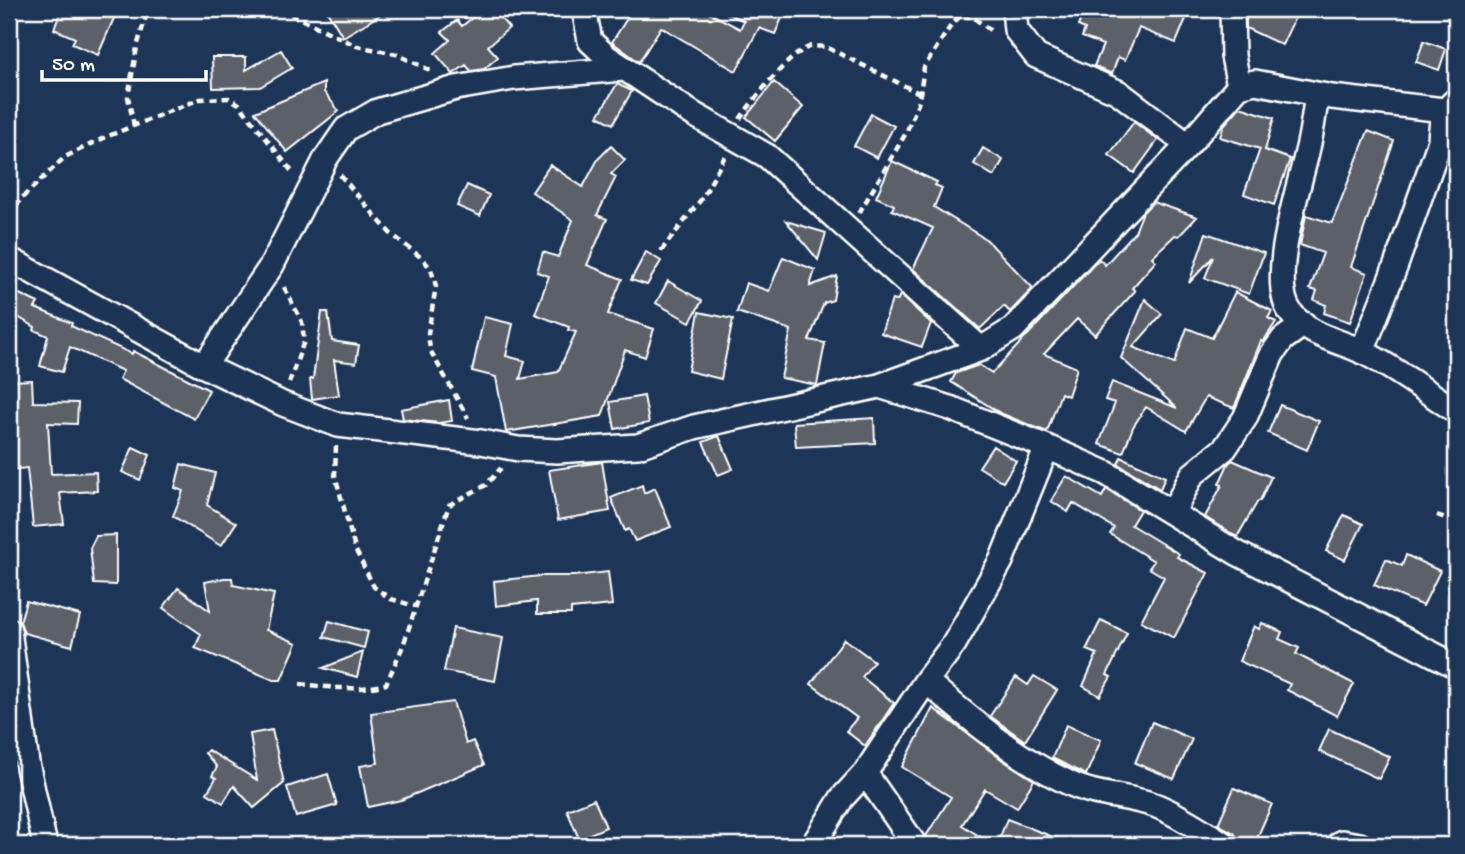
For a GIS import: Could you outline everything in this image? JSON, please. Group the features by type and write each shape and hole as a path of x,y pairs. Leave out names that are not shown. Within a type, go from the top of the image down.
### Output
{"street":[{"path":"584,9 590,41 624,69 767,156 982,349"},
{"path":"1013,9 1016,30 1035,56 1118,92 1188,145"},
{"path":"1232,9 1233,57 1239,86"},
{"path":"204,366 272,265 326,158 346,129 377,111 456,88 514,78 624,69"},
{"path":"9,258 204,366 283,404 338,425 518,449 558,451 638,446 694,427 879,386 982,349 1013,329 1188,145 1239,86 1255,82 1317,94 1450,105 1441,120 1440,141 1362,352"},
{"path":"1317,94 1307,152 1289,223 1282,291 1292,315 1335,341 1362,352 1456,411"},
{"path":"1173,512 1192,475 1225,447 1245,418 1272,354 1283,339 1304,324"},
{"path":"879,386 950,408 1106,473 1237,553 1456,666"},
{"path":"813,845 842,798 865,772 954,644 1001,561 1048,447"},
{"path":"9,630 27,763 45,845"},
{"path":"926,681 976,724 1043,770 1072,785 1098,794 1127,797 1157,806 1196,824 1226,845"},
{"path":"865,772 915,845"},
{"path":"1338,845 1342,842 1360,845"}],"path":[{"path":"134,126 128,97 137,47 149,9"},
{"path":"280,9 357,46 396,54 426,66 456,88"},
{"path":"849,231 906,133 920,94 925,67 950,27 961,15 974,18 997,35"},
{"path":"661,251 703,197 735,137 740,119 756,96 810,46 826,47 920,94"},
{"path":"9,217 22,198 65,157 106,137 200,99 229,98 247,112 308,192"},
{"path":"326,158 390,233 431,268 436,286 428,333 430,350 481,442"},
{"path":"272,265 302,322 304,341 283,404"},
{"path":"338,425 335,475 355,549 374,587 391,599 415,606"},
{"path":"300,684 373,688 386,684 403,646 449,505 486,485 518,449"},
{"path":"1437,515 1456,522"},
{"path":"624,845 644,842 656,845"}],"building":[{"path":"62,9 118,9 98,55 72,44 75,38 54,29"},
{"path":"326,9 390,9 343,37"},
{"path":"483,9 493,9 509,28 488,46 498,57 484,69 471,71 466,65 453,74 435,53 450,40 442,32 457,20 462,26"},
{"path":"633,9 702,9 740,29 744,21 718,9 786,9 775,34 759,28 736,71 661,27 639,62 612,42"},
{"path":"1085,9 1190,9 1176,43 1139,28 1125,60 1118,57 1112,74 1094,66 1103,45 1082,37 1085,29 1078,26"},
{"path":"1246,9 1261,16 1264,9 1299,9 1282,45 1246,28"},
{"path":"1424,41 1446,49 1439,70 1416,62"},
{"path":"281,50 292,68 260,87 213,88 212,57 246,57 246,70"},
{"path":"774,82 803,107 775,141 746,117"},
{"path":"324,83 324,92 339,111 287,152 255,112"},
{"path":"617,84 632,91 613,124 598,116"},
{"path":"1240,107 1274,118 1265,150 1290,159 1274,205 1244,194 1260,149 1220,137 1224,125"},
{"path":"871,114 894,126 877,158 854,146"},
{"path":"1134,122 1158,140 1134,173 1109,155"},
{"path":"1368,131 1394,141 1351,267 1367,273 1350,322 1324,313 1326,305 1314,300 1317,291 1310,289 1323,253 1300,245 1306,215 1332,223"},
{"path":"611,146 625,160 611,174 616,177 597,215 607,219 587,265 622,279 608,314 654,329 645,357 625,350 602,416 506,432 496,377 472,371 484,317 513,324 506,356 525,361 520,379 558,372 576,332 535,314 549,276 537,272 543,252 558,257 573,220 532,192 550,165 583,187 598,159"},
{"path":"983,148 1003,160 994,176 974,164"},
{"path":"892,161 937,182 935,185 942,188 934,207 987,240 1033,288 1010,312 1004,306 980,329 913,269 933,228 892,210 894,205 876,197"},
{"path":"467,185 489,195 480,216 457,206"},
{"path":"1153,202 1197,217 1179,236 1175,235 1152,257 1156,261 1132,288 1135,291 1095,335 1077,319 1044,354 1077,368 1068,396 1061,393 1047,432 1000,413 951,382 956,373 979,365 992,373 1099,259 1105,265 1135,232 1143,212"},
{"path":"786,221 826,233 818,260"},
{"path":"1206,233 1264,253 1249,294 1205,278 1213,257 1189,283"},
{"path":"646,252 661,261 647,285 631,280"},
{"path":"783,257 815,270 810,286 837,276 833,300 824,303 809,340 825,343 817,385 781,378 791,330 737,312 746,283 769,291"},
{"path":"668,281 702,301 690,322 656,303"},
{"path":"9,289 38,303 35,308 72,323 71,326 132,354 133,351 209,390 194,419 119,379 123,371 70,347 62,372 40,366 48,336 34,330 35,327 9,312"},
{"path":"1235,292 1272,311 1268,318 1276,322 1263,342 1261,341 1234,408 1206,397 1186,431 1146,407 1133,427 1123,453 1099,444 1115,403 1105,400 1112,382 1177,408 1121,358 1145,299 1162,314 1133,347 1174,364 1187,328 1212,338"},
{"path":"900,295 931,323 922,347 881,333 892,300 897,301"},
{"path":"322,312 328,312 332,341 359,345 356,363 334,360 339,395 312,399 310,379 313,379"},
{"path":"699,312 733,319 721,379 688,371"},
{"path":"32,380 33,402 78,403 77,424 48,423 51,474 96,472 97,491 60,493 64,524 33,527 27,468 9,470 9,435 16,435 12,381"},
{"path":"644,396 649,423 615,429 610,402"},
{"path":"449,400 452,421 439,423 403,419 401,409"},
{"path":"1280,405 1319,421 1307,450 1268,433"},
{"path":"874,418 875,443 796,447 794,423"},
{"path":"719,436 733,469 718,475 703,442"},
{"path":"993,446 1016,461 1003,482 979,467"},
{"path":"133,447 150,455 140,480 122,472"},
{"path":"1121,457 1165,477 1160,489 1118,464"},
{"path":"1232,460 1271,477 1260,501 1237,537 1205,517"},
{"path":"602,462 610,511 558,520 549,470"},
{"path":"181,464 215,473 207,505 236,523 221,546 173,516 183,491 175,488"},
{"path":"1066,476 1102,497 1106,489 1140,510 1131,525 1179,554 1177,557 1208,573 1174,638 1141,621 1164,577 1149,568 1154,561 1110,534 1114,528 1073,503 1068,512 1051,501"},
{"path":"642,485 644,493 655,488 671,527 635,541 629,529 625,531 611,498"},
{"path":"1344,515 1363,524 1345,560 1326,551"},
{"path":"116,535 116,585 94,584 90,548 96,536"},
{"path":"1406,555 1440,571 1423,606 1374,585 1386,559 1402,566"},
{"path":"608,572 612,605 571,609 571,614 537,614 537,601 496,606 494,581"},
{"path":"232,578 233,585 274,594 266,630 297,643 281,680 274,680 195,648 201,634 163,608 178,588 210,611 205,582"},
{"path":"26,601 80,615 72,646 24,633 20,622"},
{"path":"1101,620 1127,633 1107,675 1111,677 1100,696 1083,686 1097,654 1086,650"},
{"path":"329,621 368,632 364,648 324,637"},
{"path":"1262,623 1282,632 1279,639 1299,648 1296,654 1354,684 1337,716 1287,690 1290,684 1239,661 1254,626 1259,629"},
{"path":"453,628 503,638 495,681 444,671"},
{"path":"844,639 874,661 862,677 894,703 865,746 846,731 857,718 811,684"},
{"path":"363,652 357,677 323,668"},
{"path":"1034,676 1057,690 1025,741 990,716 1016,677 1028,685"},
{"path":"453,702 466,744 473,741 484,765 401,800 368,807 360,766 378,763 371,713"},
{"path":"933,708 1034,780 1017,808 985,789 962,825 993,845 929,845 926,836 951,797 902,767"},
{"path":"1152,722 1192,739 1174,779 1135,763"},
{"path":"1066,725 1101,740 1086,775 1052,758"},
{"path":"1329,729 1390,757 1379,779 1319,751"},
{"path":"272,730 284,783 254,808 234,786 223,803 207,793 216,778 212,776 217,767 205,753 208,750 257,780 250,734"},
{"path":"328,774 337,805 296,817 287,787"},
{"path":"1234,788 1272,804 1254,845 1239,840 1234,833 1218,824"},
{"path":"594,799 606,827 579,839 567,810"},
{"path":"1007,819 1071,844 1071,845 997,845"}]}
